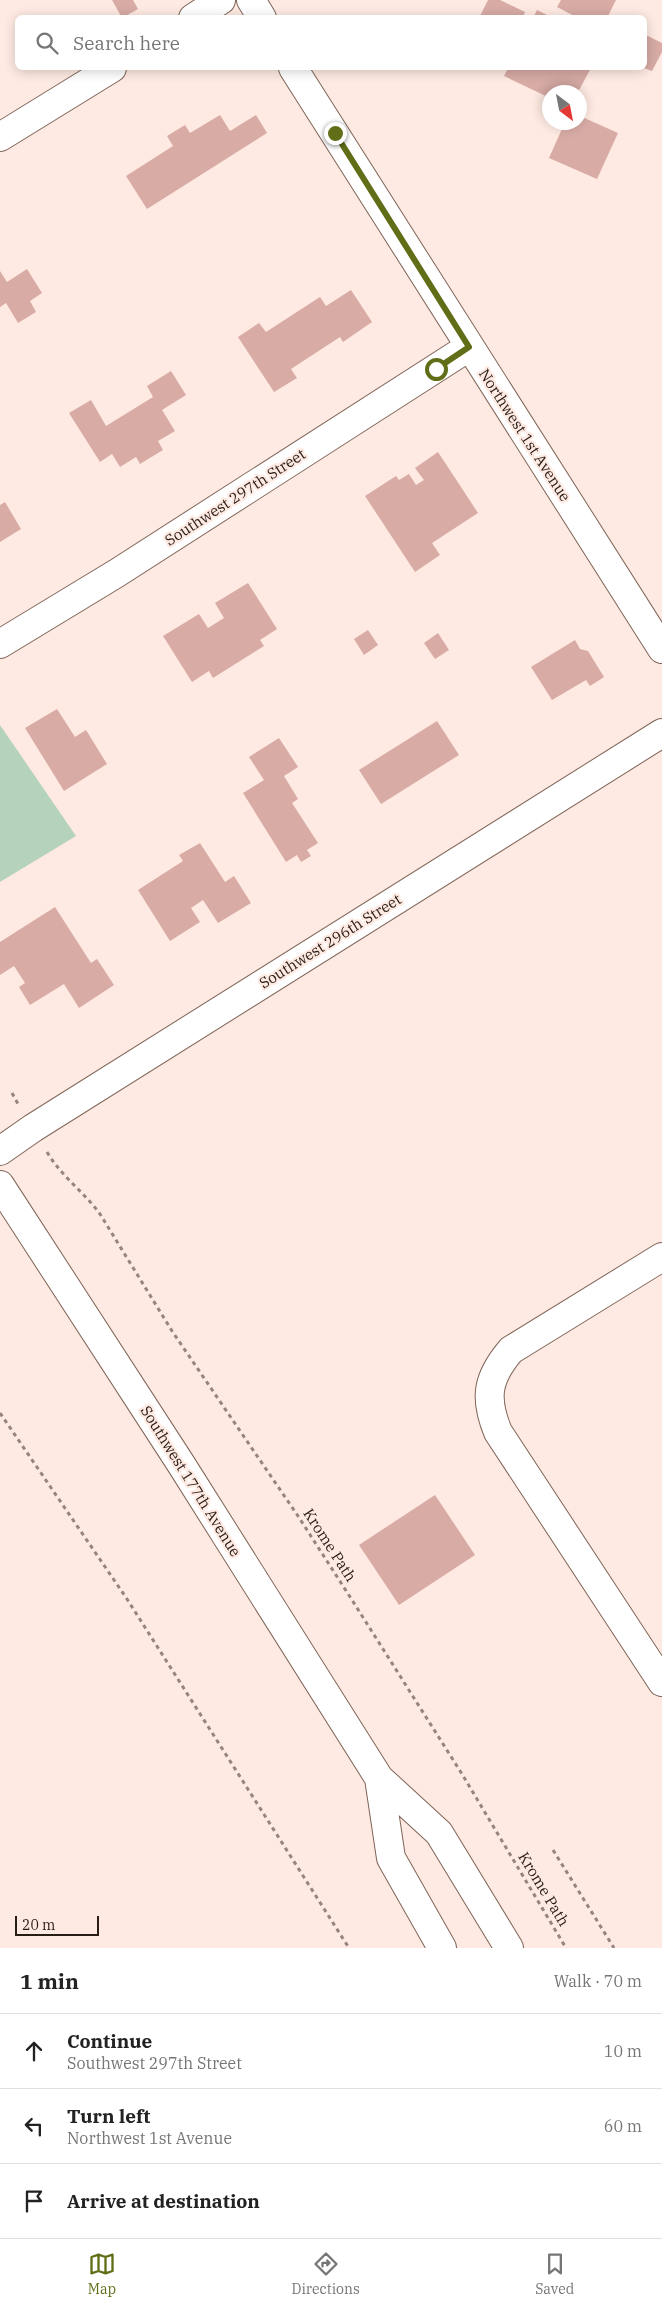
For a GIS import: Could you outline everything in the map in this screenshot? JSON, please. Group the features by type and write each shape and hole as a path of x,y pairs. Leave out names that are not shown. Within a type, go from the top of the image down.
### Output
{"main road":[{"path":"198,15 221,0"},
{"path":"251,0 260,15"},
{"path":"0,137 109,70"},
{"name":"Northwest 1st Avenue","path":"294,70 662,649"},
{"name":"Southwest 297th Street","path":"0,644 125,568 469,347"},
{"name":"Southwest 296th Street","path":"0,1151 33,1128 662,733"},
{"name":"Southwest 177th Avenue","path":"0,1185 181,1464 378,1778 439,1832 509,1948"},
{"path":"662,1257 512,1350 498,1369 491,1383 488,1397 493,1420 501,1438 662,1682"},
{"name":"Southwest 177th Avenue","path":"378,1778 391,1858 442,1948"}],"path":[{"name":"Krome Path","path":"56,1168 90,1200 100,1214 196,1368 298,1516 462,1774 566,1948"},
{"path":"0,1413 127,1598 349,1948"},
{"path":"553,1850 614,1948"}],"green space":[{"path":"0,725 76,836 0,882"}],"building":[{"path":"112,0 133,0 138,9 127,15 120,15"},
{"path":"488,0 500,0 525,12 524,15 480,15"},
{"path":"561,0 616,0 608,15 572,15 557,7"},
{"path":"537,10 547,15 534,15"},
{"path":"647,36 662,43 662,52 652,71 647,69"},
{"path":"507,70 590,70 582,85 542,85 542,94 504,76"},
{"path":"220,115 230,131 256,115 267,133 147,209 126,176 173,146 167,136 185,125 190,133"},
{"path":"587,119 618,133 597,179 549,158 561,130 587,130"},
{"path":"27,269 42,293 30,301 36,312 18,323 6,303 0,307 0,271 7,282"},
{"path":"351,290 372,322 343,342 340,337 291,369 297,378 274,392 238,337 259,323 266,332 320,297 326,306"},
{"path":"171,371 186,395 162,410 175,431 158,441 163,450 140,464 136,457 120,467 112,454 100,462 69,413 91,400 106,426 153,397 147,386"},
{"path":"438,452 478,513 432,543 440,555 415,572 365,496 396,476 399,480 409,474 416,485 424,480 415,468"},
{"path":"5,502 21,529 0,542 0,505"},
{"path":"248,583 277,629 260,640 264,646 213,678 209,671 192,682 163,636 199,614 208,628 224,618 215,603"},
{"path":"368,630 378,645 364,655 354,639"},
{"path":"438,633 449,650 435,659 424,643"},
{"path":"575,640 580,649 588,651 604,677 590,686 586,680 552,700 531,667"},
{"path":"57,709 75,737 86,730 107,764 64,791 25,728"},
{"path":"437,721 459,755 381,804 359,770"},
{"path":"279,738 298,767 284,776 298,799 292,803 318,843 307,850 311,856 301,862 297,855 286,862 243,793 264,780 249,757"},
{"path":"200,843 225,882 234,876 251,903 218,923 203,900 191,908 200,922 170,941 138,890 183,861 179,855"},
{"path":"55,907 91,963 97,959 114,985 79,1008 64,984 30,1005 19,987 25,983 14,966 0,975 0,942"},
{"path":"435,1495 475,1555 399,1605 359,1545"}],"route":[{"path":"335,133 469,347 436,369"}]}
